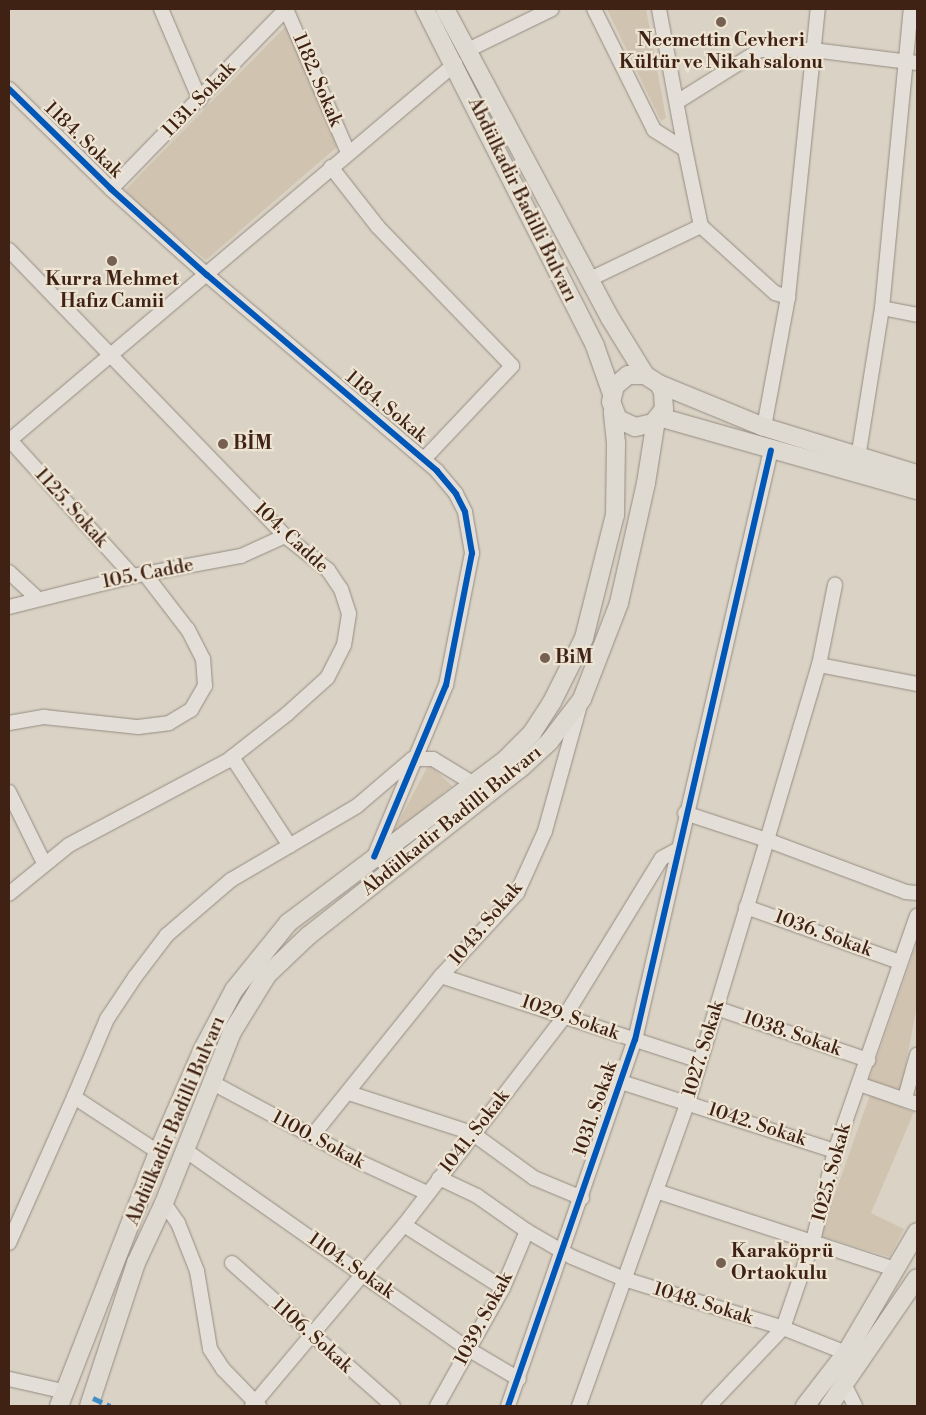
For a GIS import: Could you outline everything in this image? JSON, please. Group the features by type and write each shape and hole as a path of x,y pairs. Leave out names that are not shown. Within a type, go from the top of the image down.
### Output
{"main road":[{"name":"Abdülkadir Badilli Bulvarı","path":"62,1399 158,1152 203,1049 234,990 288,923 474,784 532,733 552,702 584,638 615,515 616,443 612,403 595,346 455,64 425,9"},
{"name":"Abdülkadir Badilli Bulvarı","path":"446,9 590,278 652,379"},
{"path":"917,474 858,458 764,427 652,379 636,374 620,380 612,403 618,419 635,428 658,419 917,490"},
{"path":"652,379 665,400 658,419"},
{"name":"Abdülkadir Badilli Bulvarı","path":"89,1406 136,1263 164,1203 232,1032 267,975 308,936 521,768 549,742 582,699 619,603 646,483 658,419"},
{"path":"806,1406 846,1353 917,1232"},
{"path":"829,1406 917,1278"}],"street":[{"path":"161,9 200,100"},
{"name":"1131. Sokak","path":"111,189 200,100 286,9"},
{"name":"1182. Sokak","path":"286,9 348,152"},
{"path":"468,50 552,9"},
{"path":"594,9 654,130 685,149"},
{"path":"659,9 701,226 775,294 788,297"},
{"path":"764,427 788,297 818,9"},
{"path":"858,458 882,308 912,63 911,9"},
{"path":"677,102 760,50 813,50 912,63"},
{"path":"9,440 207,275 331,166 455,64"},
{"name":"1184. Sokak","path":"9,90 111,189 207,275 424,459 456,494 465,512 472,553 446,686 412,759 374,857"},
{"path":"331,166 378,227 512,366 424,459"},
{"path":"590,278 701,226"},
{"name":"104. Cadde","path":"9,250 109,356 285,536 328,570 341,589 349,614 344,645 327,678 232,757 70,845 44,863 9,894"},
{"path":"882,308 917,315"},
{"name":"1125. Sokak","path":"9,440 139,575 188,630 204,659 205,686 191,710 169,724 138,727 44,717 9,723"},
{"name":"1031. Sokak","path":"508,1406 582,1198 635,1040 685,814 771,450"},
{"name":"105. Cadde","path":"9,607 37,598 139,575 241,556 285,536"},
{"path":"9,572 37,598"},
{"name":"1027. Sokak","path":"585,1404 624,1279 688,1102 819,665 836,585"},
{"path":"819,665 917,684"},
{"name":"1043. Sokak","path":"313,1135 349,1093 441,976 517,893 545,832 582,699"},
{"path":"232,757 290,846"},
{"path":"9,1243 107,1019 167,935 231,880 357,806 412,759 433,760 474,784"},
{"path":"9,792 44,863"},
{"path":"685,814 767,840 906,892 917,893"},
{"name":"1041. Sokak","path":"256,1405 404,1225 472,1133 565,1016 662,858 677,850"},
{"name":"1036. Sokak","path":"746,907 900,962"},
{"name":"1025. Sokak","path":"709,1406 783,1328 813,1241 835,1151 917,916"},
{"name":"1029. Sokak","path":"441,976 699,1061"},
{"name":"1038. Sokak","path":"716,1008 868,1060"},
{"path":"858,1084 911,1101 917,1055"},
{"name":"1100. Sokak","path":"212,1082 360,1162 427,1193"},
{"name":"1042. Sokak","path":"621,1082 688,1102 835,1151"},
{"path":"349,1093 472,1133 534,1178 582,1198"},
{"path":"74,1097 158,1152"},
{"name":"1104. Sokak","path":"185,1150 468,1349 519,1379"},
{"name":"1048. Sokak","path":"438,1178 477,1196 527,1231 562,1250 624,1279 783,1328 846,1353"},
{"path":"656,1191 895,1269"},
{"path":"164,1203 178,1222 197,1271 210,1349 256,1405"},
{"path":"404,1225 503,1288"},
{"name":"1039. Sokak","path":"437,1406 503,1288 527,1231"},
{"name":"1106. Sokak","path":"232,1263 313,1338 393,1406"},
{"path":"9,1379 62,1399"},
{"path":"844,1386 855,1406"}],"shaded area":[{"path":"607,9 646,9 666,118 661,121"},
{"path":"287,25 337,147 206,260 152,217 125,190"},
{"path":"429,764 452,786 391,836"},
{"path":"917,943 917,1005 901,1090 869,1080"},
{"path":"870,1095 914,1112 871,1213 904,1229 890,1257 820,1236"}],"marked path":[{"path":"93,1398 110,1406"}],"cycle path":[{"path":"9,89 111,189 207,275 437,471 456,494 465,512 472,553 446,685 374,857"},
{"path":"508,1406 635,1040 771,450"}],"place":[{"name":"Necmettin Cevheri Kültür ve Nikah salonu","path":"721,22"},
{"name":"Kurra Mehmet Hafız Camii","path":"112,261"},
{"name":"BİM","path":"223,444"},
{"name":"BiM","path":"545,658"},
{"name":"Karaköprü Ortaokulu","path":"721,1263"}]}
